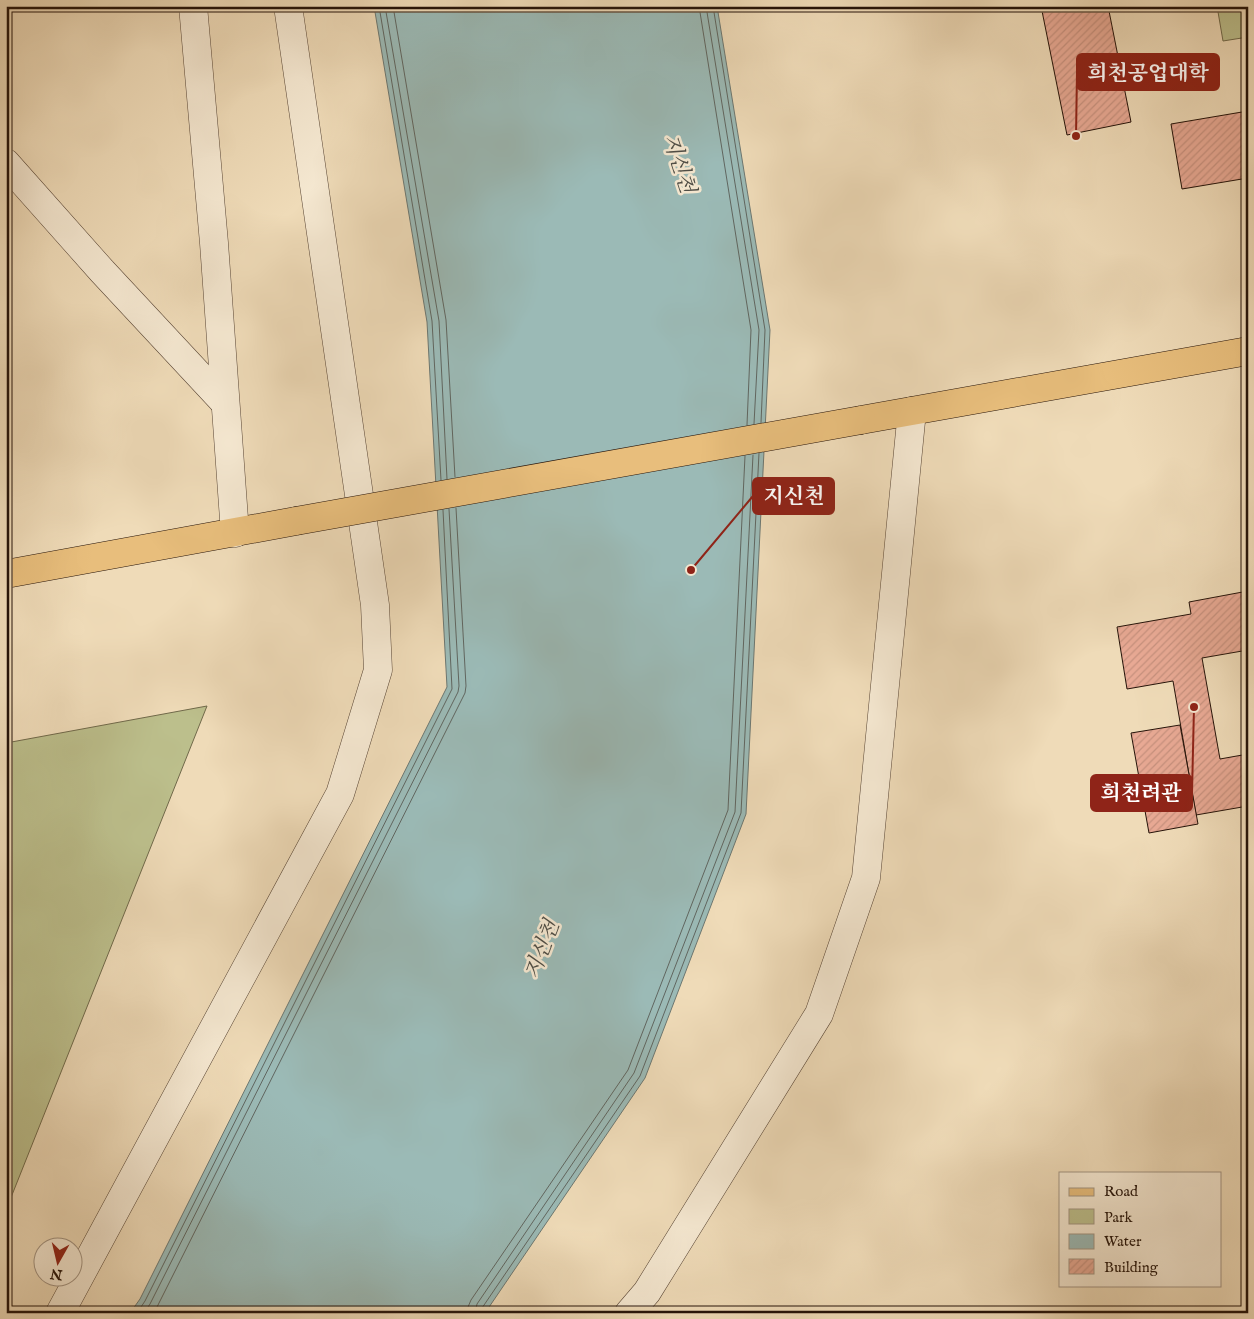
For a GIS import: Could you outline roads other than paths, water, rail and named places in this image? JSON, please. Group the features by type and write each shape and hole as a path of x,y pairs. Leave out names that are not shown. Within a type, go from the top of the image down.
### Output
{"main road":[{"path":"6,574 1248,351"}],"street":[{"path":"193,6 214,243 235,533"},
{"path":"60,1313 340,794 378,670 375,605 288,6"},
{"path":"6,163 102,271 226,403"},
{"path":"629,1313 647,1292 819,1014 866,878 912,411"}],"water":[{"path":"374,6 717,6 770,330 746,814 645,1078 485,1313 130,1313 140,1299 447,687 427,322"}],"place":[{"name":"희천공업대학","path":"1076,136"},
{"name":"지신천","path":"691,570"},
{"name":"희천려관","path":"1194,707"}]}
